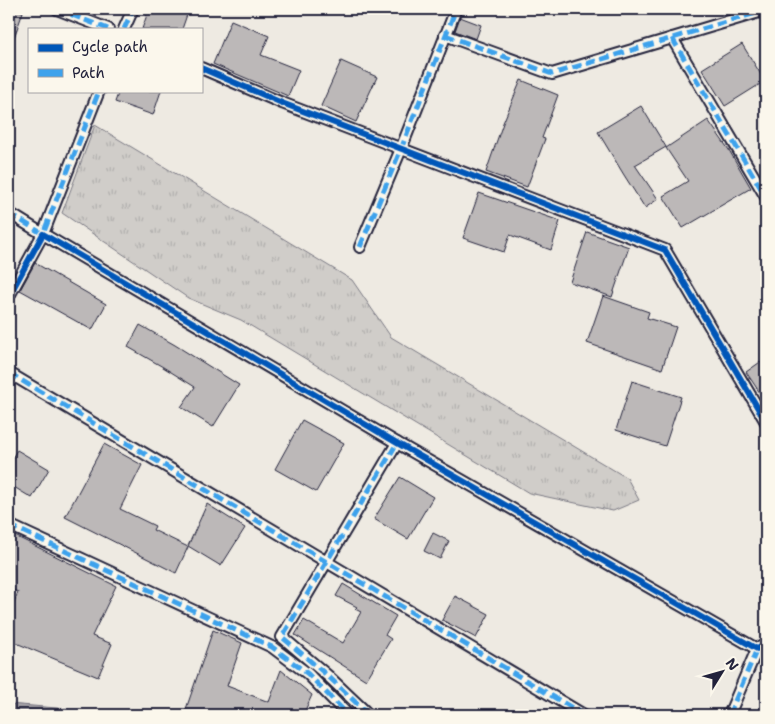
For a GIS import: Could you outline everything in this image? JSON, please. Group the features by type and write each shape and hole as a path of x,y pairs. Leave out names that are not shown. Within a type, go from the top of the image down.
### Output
{"street":[{"path":"57,9 105,28"},
{"path":"124,28 133,9"},
{"path":"360,247 456,9"},
{"path":"446,35 552,74 766,10"},
{"path":"672,38 766,197"},
{"path":"202,68 282,103 665,250 766,422"},
{"path":"9,296 43,234 99,92"},
{"path":"9,213 397,443 761,647 729,715"},
{"path":"9,373 584,715"},
{"path":"369,715 328,676 282,637 397,443"},
{"path":"9,525 272,647 308,674 348,715"}],"green space":[{"path":"95,125 352,280 391,337 627,478 639,500 613,511 529,493 241,320 188,298 62,213"}],"shaded area":[{"path":"9,704 56,708 97,715 9,715"}],"building":[{"path":"9,9 23,12 10,49 9,48"},
{"path":"149,9 189,9 182,28 142,28"},
{"path":"460,17 481,25 476,39 455,31"},
{"path":"231,20 269,36 261,55 299,70 288,96 213,64"},
{"path":"742,44 765,81 725,106 702,69"},
{"path":"341,61 377,77 356,122 321,106"},
{"path":"521,80 558,95 542,138 545,139 527,187 486,172 503,123"},
{"path":"119,92 161,92 153,115 115,102"},
{"path":"641,106 666,147 635,165 658,199 645,208 598,132"},
{"path":"708,120 729,150 751,188 683,228 663,196 688,181 666,148"},
{"path":"479,193 560,221 551,250 510,235 504,252 463,238"},
{"path":"587,232 629,247 612,297 570,282"},
{"path":"35,263 106,304 92,330 20,290"},
{"path":"603,296 649,312 647,318 676,327 662,369 587,343"},
{"path":"140,325 239,385 213,427 181,407 195,387 128,347"},
{"path":"766,358 766,402 746,372"},
{"path":"632,381 681,397 665,446 616,430"},
{"path":"302,420 344,443 316,492 275,469"},
{"path":"104,444 142,465 120,509 155,526 153,530 188,547 176,573 65,517"},
{"path":"17,450 49,469 32,498 9,484 9,463"},
{"path":"400,477 433,497 408,539 374,519"},
{"path":"207,504 245,528 221,566 188,546"},
{"path":"9,533 116,586 92,636 112,644 98,677 9,640 9,615 18,592 9,588"},
{"path":"433,533 449,541 440,559 424,551"},
{"path":"343,584 396,616 385,635 391,639 366,680 295,635 304,620 343,643 361,612 355,609 357,607 336,596"},
{"path":"455,596 489,614 476,638 442,620"},
{"path":"213,630 242,643 227,686 269,702 281,670 312,695 303,715 184,715"}],"marked path":[{"path":"57,9 105,28"},
{"path":"124,28 133,9"},
{"path":"360,247 456,9"},
{"path":"445,35 552,74 766,10"},
{"path":"672,38 766,197"},
{"path":"9,213 43,234 99,92"},
{"path":"9,373 584,715"},
{"path":"369,715 328,676 282,637 397,443"},
{"path":"9,525 272,647 308,674 348,715"},
{"path":"729,715 757,649"}],"cycle path":[{"path":"202,68 282,103 665,250 766,422"},
{"path":"9,296 43,234 397,443 757,649 766,644"}]}
